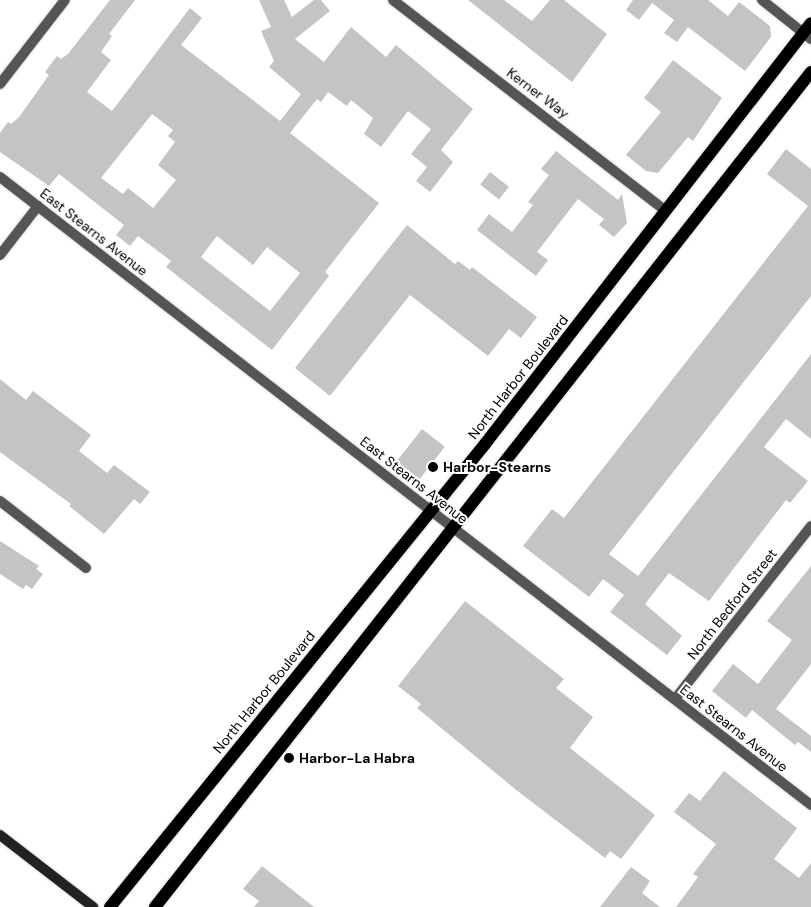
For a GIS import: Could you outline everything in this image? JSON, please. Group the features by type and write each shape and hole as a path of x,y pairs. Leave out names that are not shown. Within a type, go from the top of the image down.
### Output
{"main road":[{"name":"North Harbor Boulevard","path":"110,907 431,511 665,210 808,32"},
{"path":"156,907 811,72"},
{"path":"0,834 94,907"}],"street":[{"path":"0,84 65,0"},
{"name":"Kerner Way","path":"393,0 665,210"},
{"path":"762,0 808,32"},
{"name":"East Stearns Avenue","path":"0,177 811,804"},
{"path":"0,255 38,206"},
{"path":"0,502 86,568"},
{"name":"North Bedford Street","path":"675,700 811,526"}],"building":[{"path":"110,0 135,0 109,34 112,36 101,52 111,60 87,92 112,111 190,8 202,18 181,45 280,121 301,94 269,67 274,61 261,31 271,27 259,0 284,0 292,17 314,0 321,0 330,11 295,39 324,62 351,27 386,57 396,45 473,109 441,150 453,162 430,192 416,181 427,167 411,154 431,129 408,111 381,147 364,134 373,118 351,100 347,106 328,92 321,102 317,99 290,133 379,203 325,272 329,276 272,350 166,267 171,261 138,236 130,246 116,235 124,225 59,174 49,186 0,152 0,133 8,122 11,124 19,117 49,75 45,72 57,56 61,59 68,54","holes":["152,114 173,130 168,136 175,142 158,165 176,180 153,208 128,188 123,194 101,178","217,236 253,265 267,247 300,273 270,311 201,257"]},
{"path":"468,0 504,0 532,21 550,0 564,0 607,34 572,82"},
{"path":"633,0 708,0 728,16 739,2 770,26 771,37 745,71 688,27 677,42 664,33 674,20 652,3 639,20 626,10"},
{"path":"673,60 722,98 693,141 688,137 658,173 646,171 626,155 661,112 644,98"},
{"path":"786,149 811,169 811,296 609,554 638,576 811,354 811,439 786,419 764,447 808,481 790,503 786,500 709,601 669,573 645,604 682,636 667,655 610,612 624,595 603,579 589,597 523,546 552,509 564,518 808,206 767,174"},
{"path":"556,151 618,200 622,194 627,223 614,237 599,225 604,219 578,199 537,252 548,260 536,276 477,230 489,214 512,232 533,205 528,202 549,175 541,169"},
{"path":"490,172 509,187 499,199 480,185"},
{"path":"407,225 455,264 458,261 470,270 472,267 537,317 521,338 509,329 488,356 410,295 330,396 295,368"},
{"path":"0,379 26,400 33,391 91,435 79,451 107,473 114,465 150,492 140,504 134,499 104,534 69,506 71,504 0,452"},
{"path":"422,429 445,447 420,479 397,461"},
{"path":"0,541 39,566 36,569 43,574 32,589 26,585 23,589 0,574"},
{"path":"811,566 811,664 776,709 811,736 811,752 798,742 795,745 752,710 746,718 712,691 733,664 758,684 792,640 767,621"},
{"path":"465,601 564,679 556,688 593,717 570,748 655,815 621,859 610,851 605,858 515,789 417,708 421,704 398,686"},
{"path":"724,771 797,828 774,859 799,878 811,863 811,907 676,907 698,877 693,874 716,844 674,812 689,793 700,801"},
{"path":"262,866 314,907 254,907 259,901 243,889"},
{"path":"631,867 650,881 642,893 660,907 600,907"}],"place":[{"name":"Harbor-Stearns","path":"433,467"},
{"name":"Harbor-La Habra","path":"289,758"}]}
